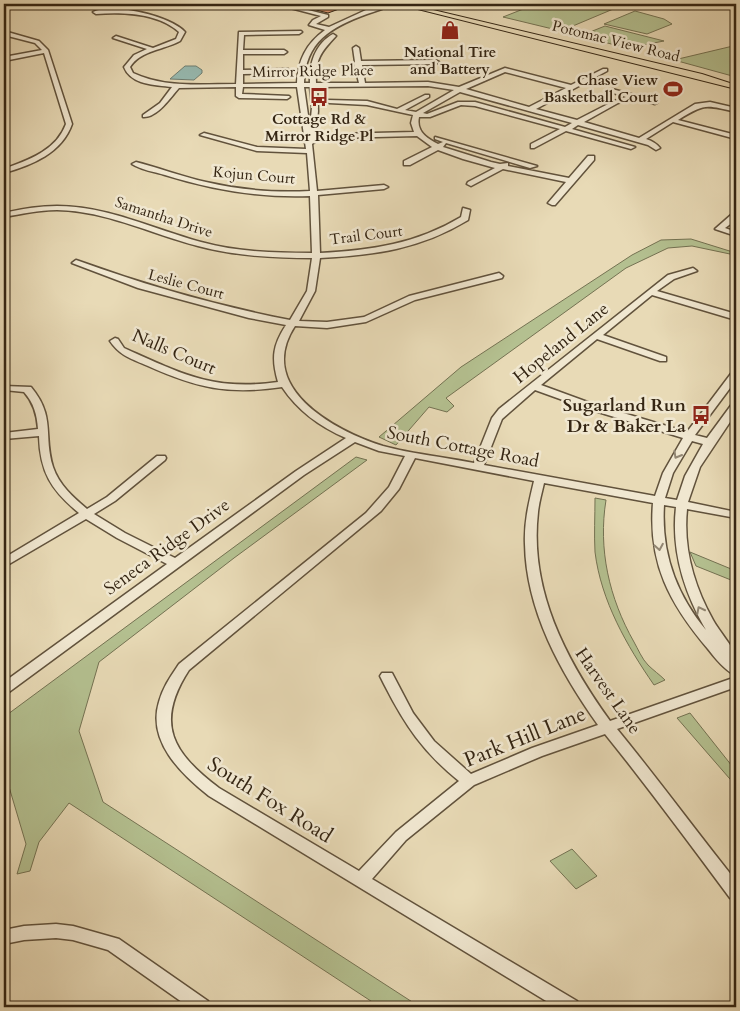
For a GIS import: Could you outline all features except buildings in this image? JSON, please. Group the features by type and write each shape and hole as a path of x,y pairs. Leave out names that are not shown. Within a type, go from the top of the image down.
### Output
{"main road":[{"name":"Potomac View Road","path":"401,4 699,76 736,87"},
{"name":"Potomac View Road","path":"420,4 736,81"}],"street":[{"path":"278,4 326,16 315,21 312,25 330,29"},
{"path":"283,384 277,363 278,353 292,323 311,291 316,254 310,151 302,112 301,65 304,55 313,43 330,29 390,4"},
{"path":"310,151 314,122 314,58 324,42 347,26 401,4"},
{"name":"Mirror Ridge Place","path":"96,12 150,16 168,22 179,28 182,32 178,40 131,60 128,67 130,74 147,82 177,86 419,83 461,90 651,143 656,148"},
{"path":"287,97 243,97 238,94 241,33 299,32"},
{"path":"4,33 37,42 46,51 69,124 67,132 57,145 34,160 4,171"},
{"path":"116,38 155,50"},
{"path":"356,48 357,63 362,83"},
{"path":"4,59 46,51"},
{"path":"240,52 284,52"},
{"path":"357,63 436,62"},
{"path":"418,134 414,120 417,114 432,103 504,70 572,87"},
{"path":"518,116 605,70"},
{"path":"239,72 288,71"},
{"path":"145,116 162,104 177,86"},
{"path":"612,91 655,102"},
{"path":"398,111 427,96"},
{"path":"534,146 616,102 634,96"},
{"path":"329,100 367,103 398,111 433,115 456,104 468,103 631,147"},
{"path":"640,140 697,105 710,104 736,110"},
{"path":"672,120 736,137"},
{"path":"336,136 418,134 439,147 501,167 572,181"},
{"path":"204,135 257,149 310,151"},
{"path":"437,138 533,166"},
{"path":"407,163 449,141"},
{"path":"552,203 591,158"},
{"path":"472,184 513,161"},
{"name":"Kojun Court","path":"136,164 195,182 233,190 313,193 384,188"},
{"name":"Samantha Drive","path":"4,215 37,209 84,209 112,214 199,244 223,249 269,254 316,254"},
{"name":"Trail Court","path":"316,254 373,251 415,242 435,235 465,218 466,210"},
{"path":"736,218 734,217 719,229 736,234"},
{"name":"Leslie Court","path":"76,262 165,293 249,315 292,323 327,325 358,322 430,292 499,276"},
{"name":"Hopeland Lane","path":"477,468 498,418 534,386 650,292 672,277 693,271"},
{"path":"650,292 736,317"},
{"path":"597,336 664,359"},
{"name":"Nalls Court","path":"115,340 121,350 193,382 209,386 248,389 283,384"},
{"path":"736,373 688,436 667,474 659,499 658,542 670,582 701,634 717,653 736,670"},
{"name":"South Cottage Road","path":"283,384 311,413 354,438 376,447 411,456 683,503 736,515"},
{"path":"534,386 589,406 711,442"},
{"path":"6,388 27,390 34,396 42,412 48,467 54,480 67,498 86,514 174,563"},
{"path":"736,406 692,473 683,503 680,530 684,559 697,604 713,633 736,665"},
{"path":"4,436 44,432"},
{"name":"Seneca Ridge Drive","path":"4,689 174,563 300,473 354,438"},
{"name":"South Fox Road","path":"411,456 400,482 375,512 184,667 170,689 164,720 169,745 176,758 188,773 214,792 571,1007"},
{"path":"4,563 124,491 162,458"},
{"name":"Harvest Lane","path":"540,478 532,500 530,536 532,560 541,605 562,659 608,727 650,778 657,791 736,893"},
{"path":"386,676 424,740 440,757 469,781"},
{"name":"Park Hill Lane","path":"360,881 401,836 469,781 536,752 736,682"},
{"path":"4,937 24,933 56,931 74,933 113,944 202,1007"}],"green space":[{"path":"536,4 604,4 618,7 561,31 503,17"},
{"path":"674,4 736,4 736,9 675,8"},
{"path":"635,11 664,19 672,24 647,34 604,24"},
{"path":"605,26 664,41 627,48 580,36"},
{"path":"736,46 736,77 674,60"},
{"path":"691,239 736,253 736,260 730,254 692,246 668,248 626,268 446,398 454,406 447,412 429,407 396,445 379,437 461,367 632,255 661,240"},
{"path":"356,457 367,460 234,558 99,662 79,731 103,802 420,1007 380,1007 69,803 39,842 30,871 17,874 26,844 4,770 4,717"},
{"path":"595,498 606,500 603,537 605,555 612,591 618,608 644,660 665,680 654,685 625,639 603,588 595,552"},
{"path":"690,552 736,571 736,582 696,566"},
{"path":"690,713 736,771 736,786 677,718"},
{"path":"572,849 597,876 576,889 550,861"}],"water":[{"path":"185,66 196,66 202,70 202,73 194,80 170,79"}],"place":[{"name":"National Tire and Battery","path":"450,30"},
{"name":"Chase View Basketball Court","path":"673,89"},
{"name":"Cottage Rd & Mirror Ridge Pl","path":"319,97"},
{"name":"Sugarland Run Dr & Baker La","path":"701,415"}]}
